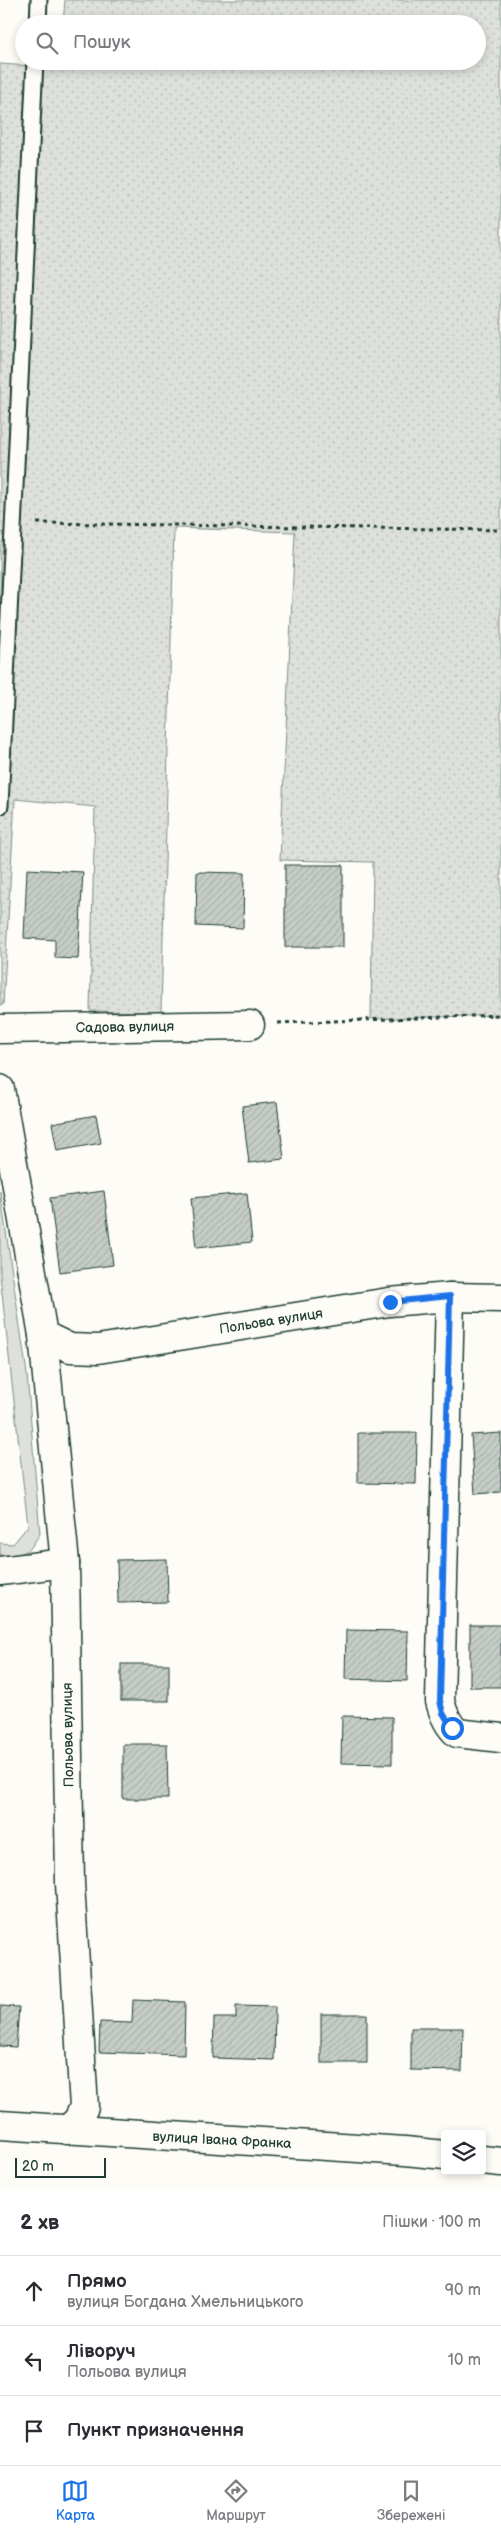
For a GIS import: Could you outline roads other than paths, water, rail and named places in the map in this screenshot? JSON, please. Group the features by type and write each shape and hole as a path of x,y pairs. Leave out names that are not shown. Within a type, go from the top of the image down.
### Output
{"street":[{"name":"Садова вулиця","path":"0,1029 250,1025"},
{"name":"Польова вулиця","path":"0,1089 44,1335 65,1563 70,1884 84,2107 78,2120 67,2130"},
{"name":"Польова вулиця","path":"44,1335 70,1348 98,1349 390,1302 450,1296 501,1298"},
{"path":"450,1296 440,1701 443,1713 452,1728 457,1732 501,1738"},
{"path":"0,1571 65,1563"},
{"name":"вулиця Івана Франка","path":"0,2125 441,2155"},
{"path":"486,2160 501,2162"}],"lane":[{"path":"39,15 40,0"},
{"path":"0,806 35,70"}]}
